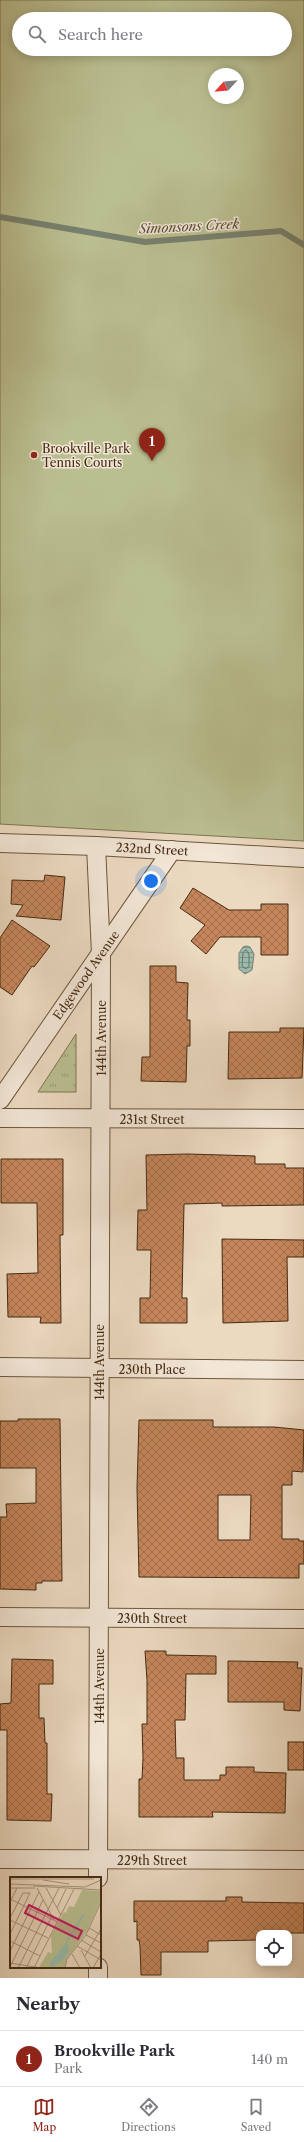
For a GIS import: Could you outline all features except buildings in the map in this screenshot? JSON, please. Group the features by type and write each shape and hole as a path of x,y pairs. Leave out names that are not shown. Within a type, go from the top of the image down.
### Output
{"street":[{"name":"232nd Street","path":"0,843 96,846 304,858"},
{"name":"144th Avenue","path":"96,846 101,954 98,1877"},
{"name":"Edgewood Avenue","path":"0,1100 172,850"},
{"name":"231st Street","path":"0,1118 304,1119"},
{"name":"230th Place","path":"0,1367 304,1370"},
{"name":"230th Street","path":"0,1617 304,1619"},
{"name":"229th Street","path":"0,1859 304,1860"}],"green space":[{"path":"0,0 304,0 304,841 0,824"},
{"path":"76,1034 76,1092 38,1092"}],"water":[{"path":"243,947 250,947 254,954 252,970 245,974 239,969 239,953"}],"waterway":[{"name":"Simonsons Creek","path":"0,217 145,242 281,231 304,245"}],"place":[{"name":"Brookville Park Tennis Courts","path":"34,455"},
{"name":"Brookville Park","path":"152,461"}]}
